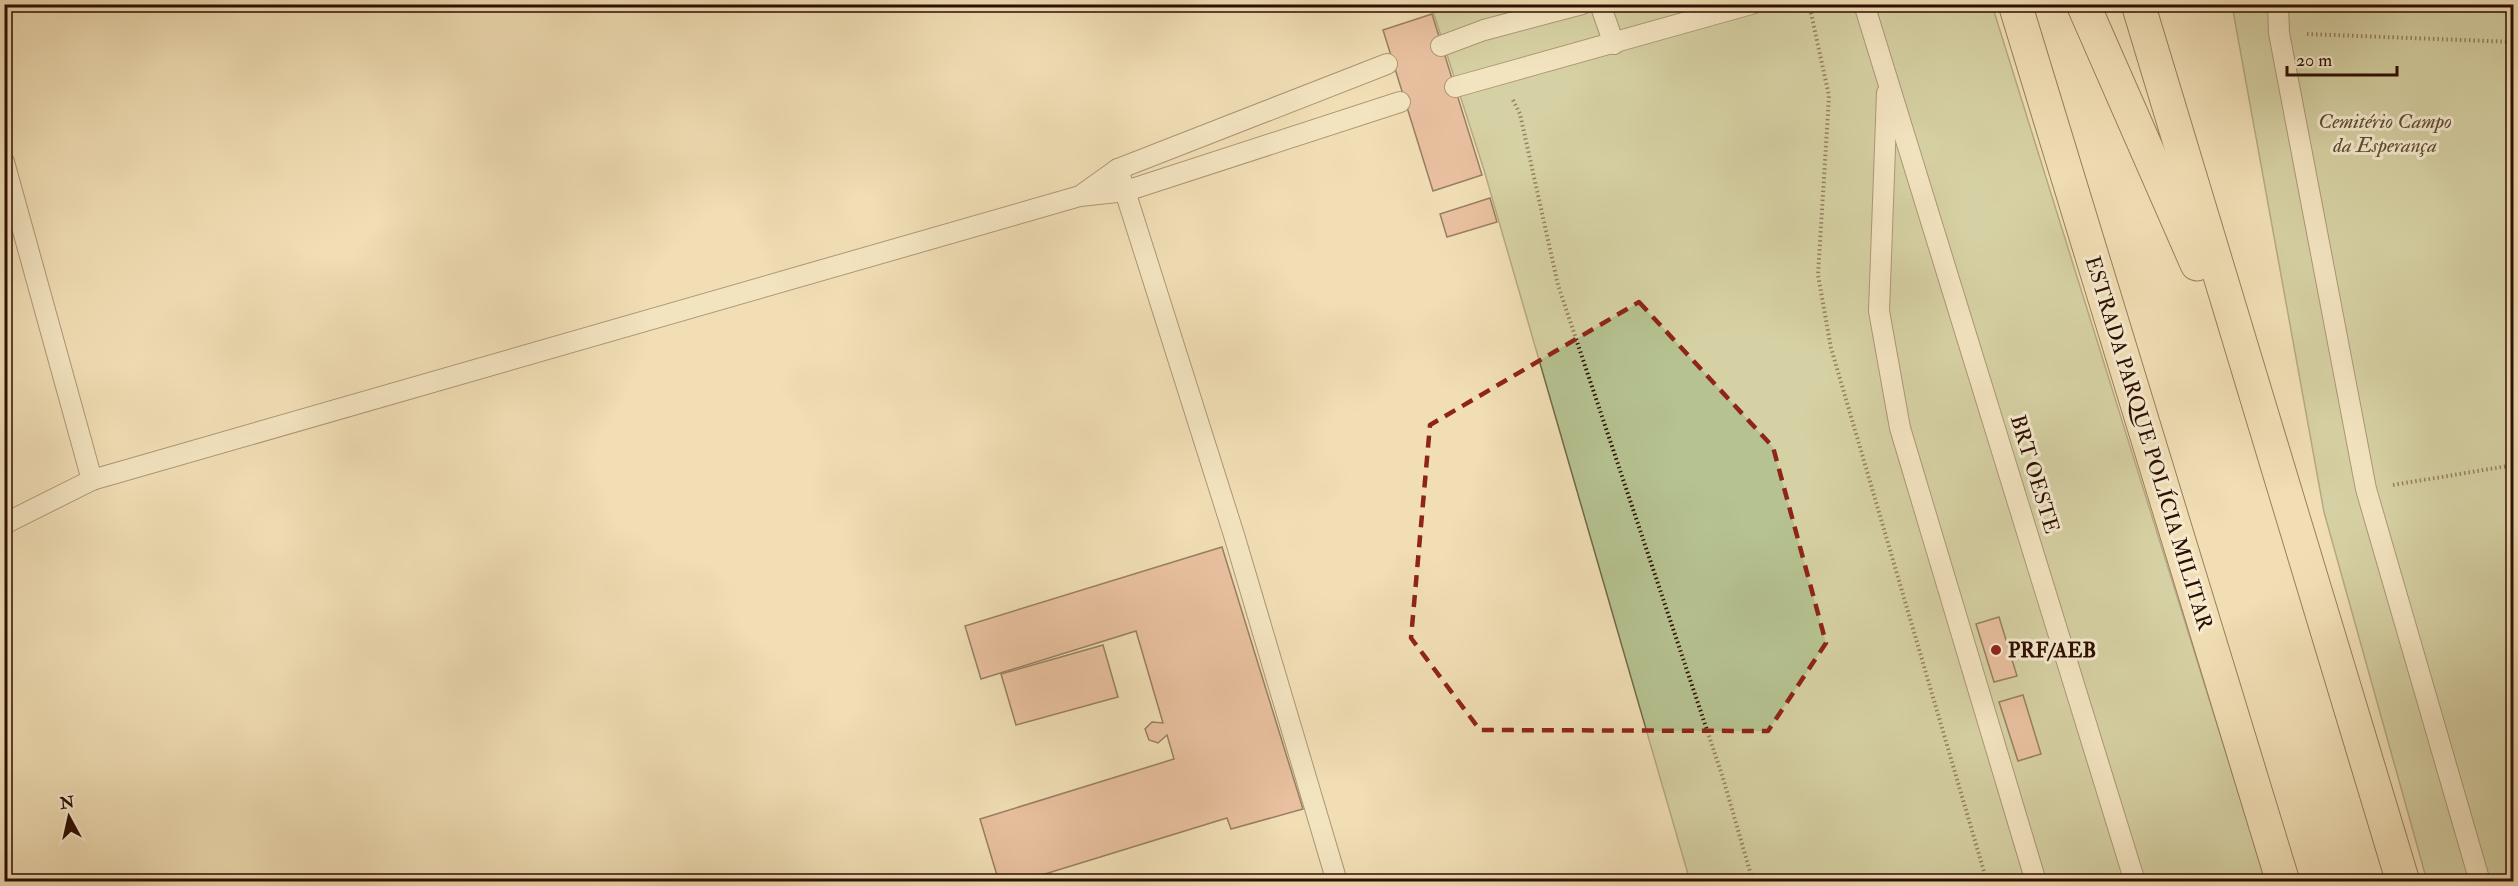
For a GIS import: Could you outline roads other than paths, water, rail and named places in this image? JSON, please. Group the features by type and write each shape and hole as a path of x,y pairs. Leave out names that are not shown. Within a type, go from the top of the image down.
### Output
{"main road":[{"name":"ESTRADA PARQUE POLÍCIA MILITAR","path":"2015,4 2283,882"},
{"path":"2083,4 2254,394"},
{"path":"2138,4 2403,882"}],"lane":[{"path":"1441,46 1484,30 1582,4"},
{"path":"1599,4 1614,44"},
{"path":"1455,87 1752,4"},
{"name":"BRT OESTE","path":"1864,4 2135,882"},
{"path":"2278,4 2278,33 2366,489 2480,882"},
{"path":"1080,196 1118,169 1387,64"},
{"name":"BRT OESTE","path":"1887,80 1879,311 1894,393 1904,439 2036,882"},
{"path":"4,524 92,480 1080,196 1126,191 1400,102"},
{"path":"4,162 92,480"},
{"path":"1118,169 1234,535 1337,882"}],"place":[{"name":"PRF/AEB","path":"1996,650"}],"park label":[{"name":"Cemitério Campo da Esperança","path":"2385,133"}]}
